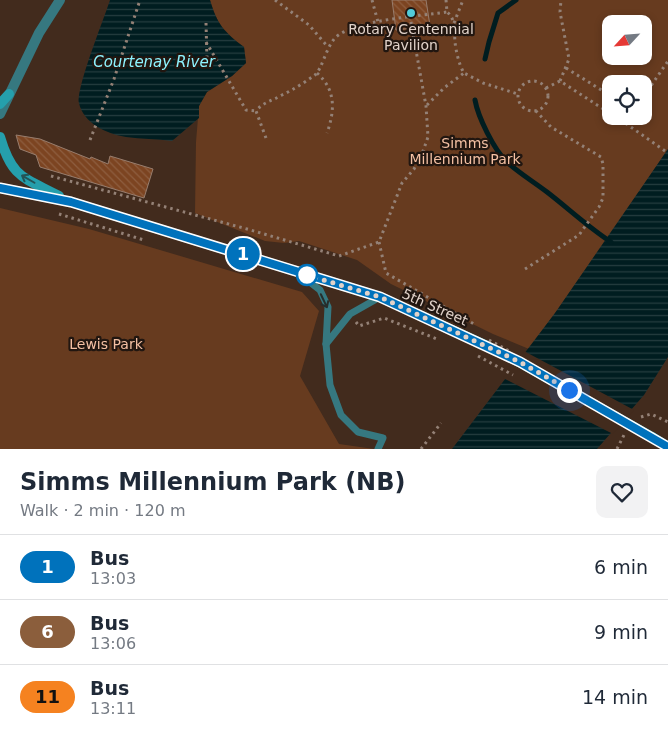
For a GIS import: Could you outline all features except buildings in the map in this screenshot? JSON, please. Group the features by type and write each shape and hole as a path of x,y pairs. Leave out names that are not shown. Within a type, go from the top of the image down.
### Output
{"main road":[{"path":"0,104 9,94"},
{"path":"0,137 6,158 15,172 71,202"},
{"name":"5th Street","path":"0,188 71,202 380,297 486,345"},
{"name":"5th Street","path":"520,362 668,447"}],"street":[{"path":"0,114 39,33 60,0"},
{"name":"5th Street","path":"486,345 520,362"}],"lane":[{"path":"294,270 320,290 328,307 326,344 330,385 341,416 358,432 383,438 378,449"},
{"path":"326,344 350,314 380,297"}],"path":[{"path":"90,140 114,79 140,0"},
{"path":"275,0 309,25 328,47"},
{"path":"372,0 378,22"},
{"path":"446,0 446,12"},
{"path":"454,23 462,0"},
{"path":"546,88 560,81 569,59 560,12 561,0"},
{"path":"256,111 262,104 282,95 317,74 328,47 343,32 358,26 378,22 446,12 450,14 454,23 455,43 464,73 483,83 518,94"},
{"path":"410,17 426,106 428,137 414,169 402,183 379,242 386,273 476,325"},
{"path":"206,22 207,60"},
{"path":"206,42 246,110 256,111"},
{"path":"652,85 668,62"},
{"path":"566,68 602,90"},
{"path":"426,106 444,88 464,73"},
{"path":"317,74 329,87 333,98 331,121 327,132"},
{"path":"534,80 541,82 546,88 549,95 548,102 543,108 529,111 522,107 518,101 518,94 526,82 534,80"},
{"path":"560,81 602,108"},
{"path":"256,111 266,138"},
{"path":"525,269 579,235 599,207 603,198 603,164 601,156 551,127 536,111"},
{"path":"628,125 668,153"},
{"path":"43,174 339,256 379,242"},
{"path":"55,213 150,242"},
{"path":"350,314 359,326 384,318 444,342"},
{"path":"470,352 478,356 493,335"},
{"path":"422,449 441,423"}],"green space":[{"name":"Simms Millennium Park","path":"210,0 668,0 668,149 585,272 529,349 493,334 391,284 357,260 299,241 284,243 265,241 195,213 196,142 199,106 207,92 232,76 246,63 244,47 231,37 219,21"},
{"name":"Lewis Park","path":"0,208 89,229 302,292 319,311 300,376 339,444 374,449 0,449"}],"water":[{"name":"Courtenay River","path":"110,0 210,0 215,15 222,27 244,47 246,63 232,76 207,92 199,106 199,118 172,141 126,137 111,133 91,122 81,110 79,95 82,83"},
{"path":"668,149 668,357 644,395 597,449 452,449 555,313"}],"pier":[{"path":"524,351 634,410 613,434 503,378"}],"waterway":[{"path":"485,59 498,13 516,0"},
{"path":"475,100 487,133 502,157 611,242"}],"bus line":[{"name":"1","path":"0,188 71,202 380,297 520,362 668,447"}],"place":[{"name":"Rotary Centennial Pavilion","path":"411,13"}],"route":[{"path":"307,275 380,297 486,345 569,390"}]}
